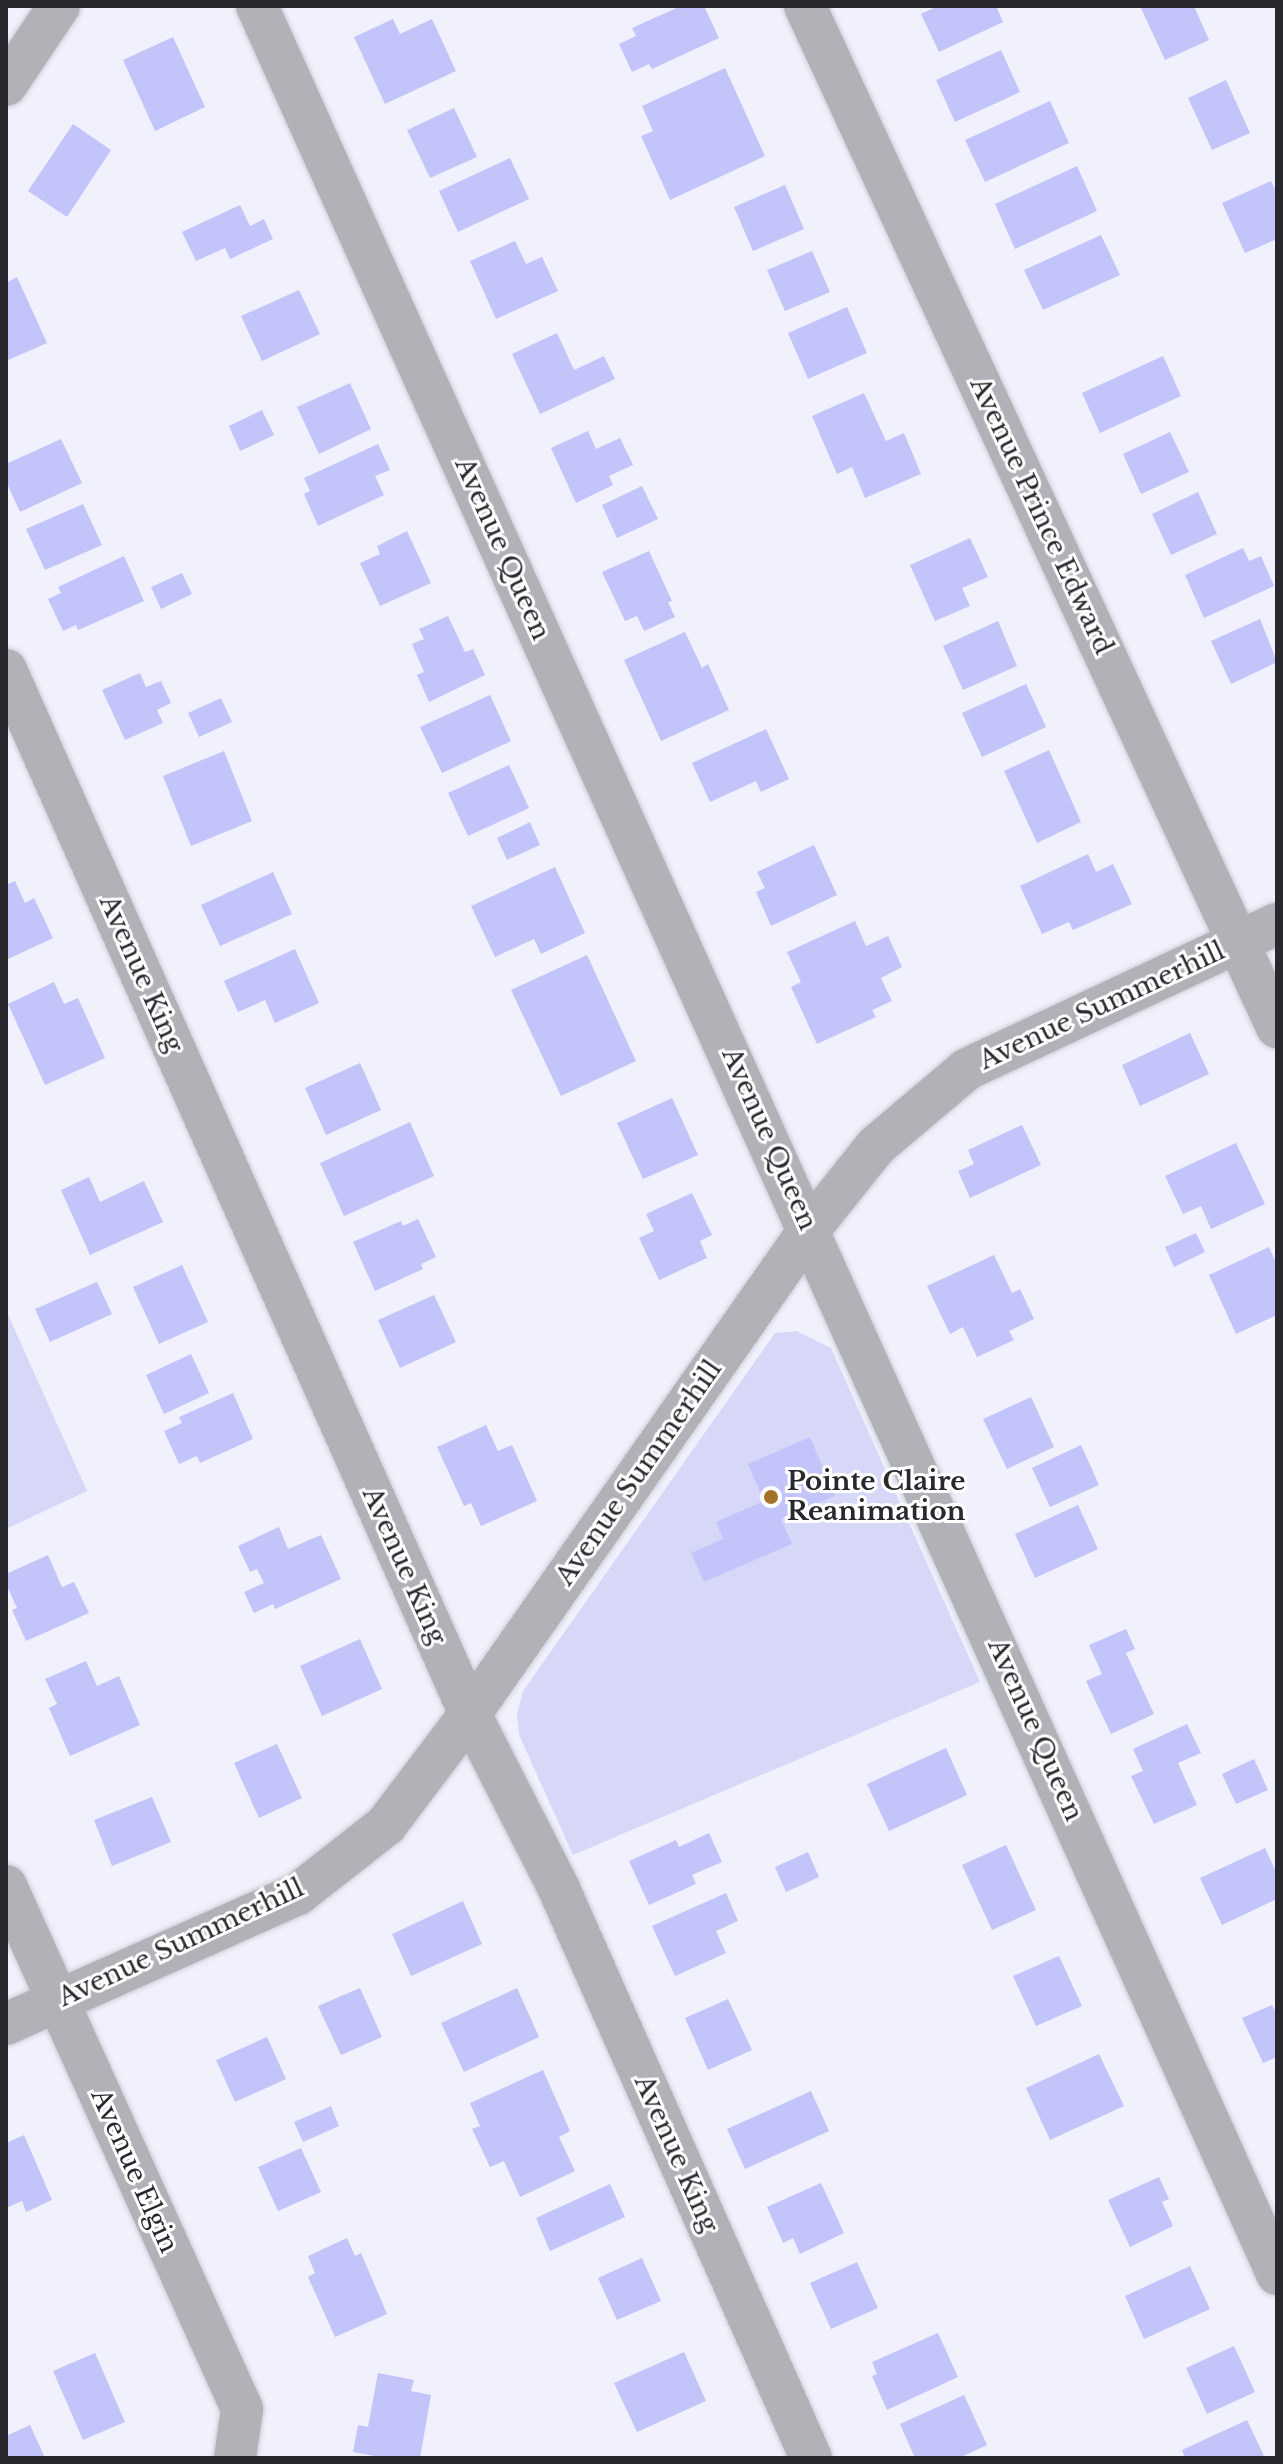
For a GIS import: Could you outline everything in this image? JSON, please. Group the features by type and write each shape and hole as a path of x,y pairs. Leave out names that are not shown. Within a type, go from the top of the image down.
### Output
{"street":[{"path":"6,85 59,6"},
{"name":"Avenue Queen","path":"257,6 1277,2274"},
{"name":"Avenue Prince Edward","path":"805,6 1277,1027"},
{"name":"Avenue King","path":"6,670 470,1714 559,1889 811,2458"},
{"name":"Avenue Summerhill","path":"6,2024 298,1894 386,1825 470,1714 809,1230 876,1146 967,1069 1277,924"},
{"name":"Avenue Elgin","path":"6,1886 242,2409 235,2458"}],"shaded area":[{"path":"6,1310 87,1491 6,1529"},
{"path":"797,1331 831,1348 980,1682 573,1855 519,1735 517,1714 523,1691 775,1333"}],"building":[{"path":"681,6 704,6 719,38 652,69 649,64 632,72 619,44 636,36 632,28"},
{"path":"938,6 996,6 1003,22 939,52 921,14"},
{"path":"1140,6 1194,6 1209,40 1165,60"},
{"path":"393,19 400,34 432,19 456,71 385,104 354,37"},
{"path":"173,37 205,107 155,131 123,60"},
{"path":"1001,50 1020,92 955,122 936,80"},
{"path":"725,68 765,156 670,200 641,136 653,131 642,106"},
{"path":"1226,80 1250,133 1212,150 1188,98"},
{"path":"1050,101 1069,143 985,182 965,140"},
{"path":"454,108 477,157 430,178 407,130"},
{"path":"73,124 111,150 67,217 28,191"},
{"path":"510,158 529,199 458,232 439,191"},
{"path":"1077,166 1097,211 1015,249 995,204"},
{"path":"1271,181 1277,193 1277,239 1245,253 1222,203"},
{"path":"785,185 804,229 753,251 734,207"},
{"path":"240,205 250,226 264,219 273,239 230,259 225,248 196,261 182,232"},
{"path":"1101,235 1120,275 1043,310 1024,270"},
{"path":"515,241 526,264 542,257 558,291 496,319 470,261"},
{"path":"812,251 830,292 785,311 767,270"},
{"path":"17,277 47,343 6,361 6,283"},
{"path":"299,290 320,334 262,361 241,316"},
{"path":"847,307 867,353 808,379 788,333"},
{"path":"557,333 574,370 604,356 615,379 540,414 512,354"},
{"path":"1163,356 1181,396 1100,433 1082,393"},
{"path":"350,383 371,429 319,454 297,407"},
{"path":"864,393 886,441 904,433 921,474 865,498 852,467 837,474 812,416"},
{"path":"262,410 274,435 240,451 229,426"},
{"path":"588,431 596,449 620,438 633,465 609,476 613,485 576,503 551,448"},
{"path":"1170,432 1189,472 1141,494 1123,454"},
{"path":"61,439 82,483 20,512 6,481 6,464"},
{"path":"378,444 390,470 375,476 384,495 318,526 304,494 310,491 304,478"},
{"path":"642,486 658,519 617,538 602,505"},
{"path":"1198,492 1217,534 1171,555 1152,514"},
{"path":"83,504 102,545 45,570 26,529"},
{"path":"407,531 431,583 380,606 360,563 380,554 377,546"},
{"path":"970,538 988,577 962,588 970,606 935,621 910,565"},
{"path":"1243,548 1249,561 1261,556 1274,586 1204,618 1185,575"},
{"path":"649,551 672,601 668,602 675,617 644,631 637,616 625,621 602,572"},
{"path":"124,556 144,601 78,630 76,625 63,631 48,599 61,593 58,587"},
{"path":"182,573 192,594 161,609 151,587"},
{"path":"448,616 465,652 473,649 485,675 429,702 417,675 424,672 412,644 424,639 419,629"},
{"path":"1260,619 1277,662 1231,684 1211,641"},
{"path":"998,621 1017,666 963,690 943,646"},
{"path":"685,632 702,668 708,664 729,710 661,741 624,660"},
{"path":"140,673 146,687 161,681 171,703 157,710 163,723 125,740 102,690"},
{"path":"1026,684 1046,727 982,757 962,713"},
{"path":"490,695 511,741 442,773 420,727"},
{"path":"221,698 232,722 199,737 188,713"},
{"path":"766,729 789,779 761,792 756,781 710,802 692,763"},
{"path":"1049,750 1081,822 1037,843 1004,771"},
{"path":"224,751 252,821 191,846 163,776"},
{"path":"509,765 529,808 468,836 448,793"},
{"path":"530,822 540,845 507,860 497,838"},
{"path":"814,845 837,895 771,926 756,892 765,888 757,872"},
{"path":"1088,854 1096,872 1113,864 1132,904 1073,930 1069,922 1042,934 1020,886"},
{"path":"555,867 585,933 541,954 534,939 495,957 471,906"},
{"path":"273,872 292,914 220,946 201,905"},
{"path":"15,881 25,903 34,898 53,938 6,960 6,885"},
{"path":"855,921 866,946 888,936 902,967 881,978 892,1001 872,1010 876,1017 817,1044 791,987 801,982 787,952"},
{"path":"295,949 319,1003 275,1023 265,1000 238,1012 224,981"},
{"path":"587,955 636,1061 561,1096 511,990"},
{"path":"54,982 64,1004 78,998 105,1058 45,1085 8,1004"},
{"path":"1190,1033 1209,1074 1140,1106 1122,1065"},
{"path":"360,1063 381,1110 326,1135 305,1088"},
{"path":"672,1098 698,1155 643,1179 617,1123"},
{"path":"410,1122 434,1176 344,1216 320,1163"},
{"path":"1022,1125 1041,1165 970,1198 958,1171 974,1164 968,1150"},
{"path":"1236,1143 1265,1204 1211,1229 1201,1206 1183,1214 1165,1176"},
{"path":"89,1177 100,1202 144,1181 163,1222 90,1255 61,1190"},
{"path":"692,1193 712,1235 700,1241 707,1258 659,1280 639,1238 654,1231 646,1214"},
{"path":"418,1219 436,1257 421,1264 423,1269 375,1291 353,1242 401,1221 403,1226"},
{"path":"1196,1233 1205,1252 1174,1267 1165,1247"},
{"path":"1269,1247 1277,1265 1277,1315 1236,1334 1209,1275"},
{"path":"994,1255 1012,1293 1020,1289 1034,1319 1009,1331 1014,1340 977,1357 963,1327 950,1334 927,1286"},
{"path":"182,1265 208,1322 159,1344 133,1287"},
{"path":"97,1282 112,1314 50,1342 35,1309"},
{"path":"434,1295 456,1342 400,1368 378,1320"},
{"path":"191,1354 209,1393 164,1414 146,1375"},
{"path":"233,1393 253,1439 200,1463 197,1456 179,1464 164,1431 182,1423 179,1417"},
{"path":"1031,1397 1054,1447 1007,1469 983,1419"},
{"path":"486,1425 498,1451 512,1445 537,1501 481,1526 471,1503 464,1506 437,1447"},
{"path":"810,1437 835,1496 781,1519 792,1544 704,1582 691,1553 723,1539 716,1522 764,1501 748,1464"},
{"path":"1081,1445 1099,1485 1050,1507 1032,1468"},
{"path":"1078,1505 1098,1549 1035,1578 1015,1534"},
{"path":"279,1527 288,1549 321,1535 341,1579 275,1609 273,1604 254,1613 244,1592 264,1583 257,1569 250,1572 238,1546"},
{"path":"48,1555 62,1587 74,1582 89,1613 26,1641 12,1610 17,1608 6,1584 6,1574"},
{"path":"1126,1629 1135,1649 1126,1653 1154,1714 1111,1734 1086,1681 1102,1674 1089,1645"},
{"path":"360,1639 382,1689 322,1716 300,1666"},
{"path":"86,1661 97,1686 119,1676 140,1725 70,1756 49,1708 57,1704 45,1679"},
{"path":"1187,1724 1201,1753 1178,1763 1197,1805 1154,1824 1131,1776 1143,1771 1133,1749"},
{"path":"277,1744 302,1798 259,1818 234,1763"},
{"path":"946,1748 967,1795 889,1831 867,1784"},
{"path":"1254,1759 1268,1790 1236,1804 1222,1774"},
{"path":"152,1797 171,1842 112,1866 94,1820"},
{"path":"709,1833 722,1862 692,1875 696,1884 649,1905 629,1861 676,1840 679,1847"},
{"path":"1006,1845 1036,1910 992,1930 962,1865"},
{"path":"1265,1848 1277,1874 1277,1899 1222,1925 1200,1878"},
{"path":"808,1852 819,1877 786,1892 775,1867"},
{"path":"726,1893 738,1921 716,1931 726,1953 675,1976 652,1926"},
{"path":"463,1901 482,1944 411,1976 392,1934"},
{"path":"1059,1956 1082,2006 1036,2026 1013,1976"},
{"path":"360,1988 382,2037 341,2055 318,2006"},
{"path":"517,1988 539,2037 464,2072 441,2023"},
{"path":"728,1999 752,2050 708,2070 685,2018"},
{"path":"1272,2005 1277,2014 1277,2057 1263,2063 1242,2018"},
{"path":"267,2037 286,2079 235,2102 216,2060"},
{"path":"1099,2054 1124,2106 1050,2140 1026,2088"},
{"path":"543,2070 570,2131 559,2137 575,2171 520,2197 504,2161 490,2167 472,2129 480,2126 470,2103"},
{"path":"811,2091 829,2131 745,2169 727,2129"},
{"path":"331,2106 339,2126 303,2142 294,2122"},
{"path":"24,2135 52,2200 26,2212 22,2201 6,2208 6,2143"},
{"path":"301,2148 321,2192 278,2211 258,2167"},
{"path":"1159,2177 1169,2199 1162,2202 1173,2226 1130,2247 1108,2200"},
{"path":"821,2183 844,2233 800,2254 793,2238 783,2243 767,2207"},
{"path":"610,2184 625,2217 550,2251 536,2218"},
{"path":"347,2238 355,2256 361,2253 387,2314 335,2337 308,2277 315,2273 308,2256"},
{"path":"642,2258 661,2301 617,2320 598,2278"},
{"path":"857,2262 878,2308 831,2329 810,2283"},
{"path":"1190,2266 1210,2309 1144,2339 1125,2296"},
{"path":"938,2333 958,2377 887,2410 872,2376 877,2374 872,2362"},
{"path":"1234,2346 1255,2392 1207,2414 1186,2368"},
{"path":"684,2352 706,2401 637,2432 614,2383"},
{"path":"95,2353 125,2422 83,2440 53,2371"},
{"path":"378,2373 414,2380 411,2391 431,2395 420,2458 386,2458 353,2452 358,2425 368,2427"},
{"path":"964,2395 987,2445 959,2458 915,2458 900,2424"},
{"path":"1247,2420 1265,2458 1185,2458 1182,2450"},
{"path":"30,2425 45,2458 6,2458 6,2436"}],"place":[{"name":"Pointe Claire Reanimation","path":"771,1497"}]}
